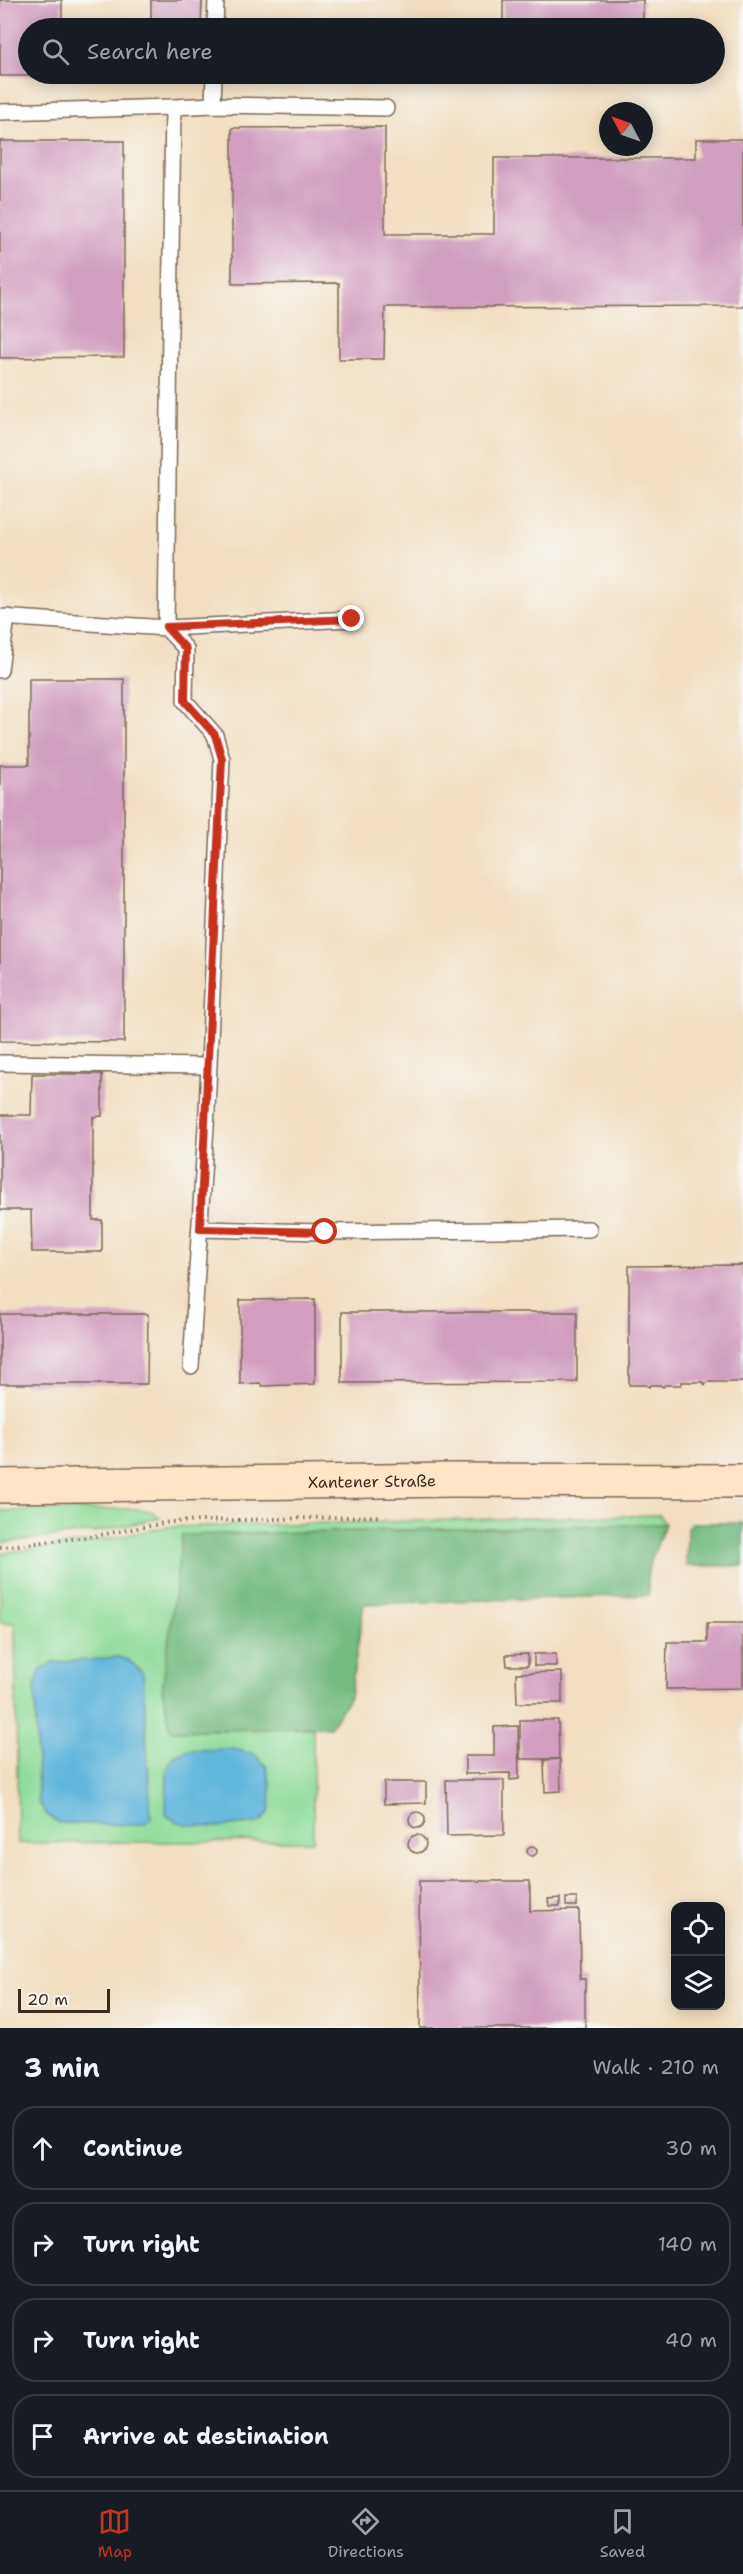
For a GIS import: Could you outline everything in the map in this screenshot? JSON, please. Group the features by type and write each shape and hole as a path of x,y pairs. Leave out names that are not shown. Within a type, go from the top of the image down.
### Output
{"main road":[{"name":"Xantener Straße","path":"0,1486 455,1480 743,1481"}],"lane":[{"path":"215,18 216,0"},
{"path":"213,105 214,84"},
{"path":"0,112 213,105 386,108"},
{"path":"173,107 166,627 186,649 185,701 215,735 222,759 207,1066 207,1110 191,1366"},
{"path":"0,670 4,617 166,627 352,619"},
{"path":"0,1063 207,1066"},
{"path":"200,1229 325,1232 589,1229"}],"path":[{"path":"0,1547 88,1538 170,1522 385,1516"}],"green space":[{"path":"135,1509 151,1511 160,1518 100,1531 0,1543 0,1511"},
{"path":"660,1515 665,1524 182,1535 171,1731 313,1728 313,1841 18,1843 15,1623 0,1623 0,1553 92,1542 166,1527"},
{"path":"690,1523 743,1523 743,1566 686,1566 687,1532"},
{"path":"665,1524 648,1569 648,1595 364,1604 350,1697 330,1727 171,1731 162,1690 182,1535"}],"water":[{"path":"118,1657 128,1660 143,1673 151,1818 144,1824 128,1825 59,1823 46,1814 38,1802 35,1687 40,1670 52,1663"},
{"path":"233,1749 254,1754 266,1766 271,1787 270,1810 261,1822 211,1827 186,1824 166,1815 167,1770 174,1756 188,1750"}],"building":[{"path":"0,0 62,0 62,18 18,18 18,76 0,76"},
{"path":"151,0 202,0 201,18 151,18"},
{"path":"503,0 643,0 643,18 503,18"},
{"path":"385,127 385,234 494,234 494,158 696,158 696,139 743,139 743,306 385,307 384,359 339,359 339,283 232,284 232,128"},
{"path":"0,141 124,141 124,357 0,358"},
{"path":"29,679 124,679 124,1042 0,1041 0,765 29,765"},
{"path":"32,1074 102,1074 102,1116 93,1117 93,1220 102,1220 102,1252 32,1252 31,1210 0,1210 0,1115 31,1115"},
{"path":"743,1265 743,1382 707,1382 705,1385 703,1382 681,1382 681,1385 663,1387 660,1385 649,1387 629,1385 629,1266"},
{"path":"315,1299 315,1384 262,1386 260,1383 240,1384 240,1300"},
{"path":"342,1312 577,1312 577,1382 342,1383"},
{"path":"0,1314 148,1314 147,1384 0,1384"},
{"path":"707,1623 743,1623 743,1688 666,1689 667,1642 707,1642"},
{"path":"528,1654 528,1666 507,1666 506,1655"},
{"path":"534,1654 556,1654 556,1666 534,1666"},
{"path":"562,1672 562,1703 517,1703 516,1673"},
{"path":"520,1720 558,1720 559,1759 520,1759"},
{"path":"518,1726 519,1779 510,1780 510,1773 465,1774 465,1756 494,1756 494,1727"},
{"path":"560,1759 561,1791 545,1792 544,1760"},
{"path":"446,1780 504,1780 504,1835 447,1836"},
{"path":"384,1782 426,1782 426,1803 384,1804"},
{"path":"417,1812 425,1820 417,1828 409,1820"},
{"path":"417,1835 423,1838 426,1844 423,1850 417,1853 411,1850 408,1844 411,1838"},
{"path":"532,1846 537,1851 532,1856 527,1851"},
{"path":"419,1881 530,1881 530,1911 579,1910 580,1979 585,1979 585,2028 420,2028"},
{"path":"560,1898 560,1906 549,1906 548,1899"},
{"path":"566,1898 577,1898 577,1906 566,1906"}],"route":[{"path":"325,1232 200,1229 222,759 215,735 185,701 186,649 166,627 352,619"}]}
